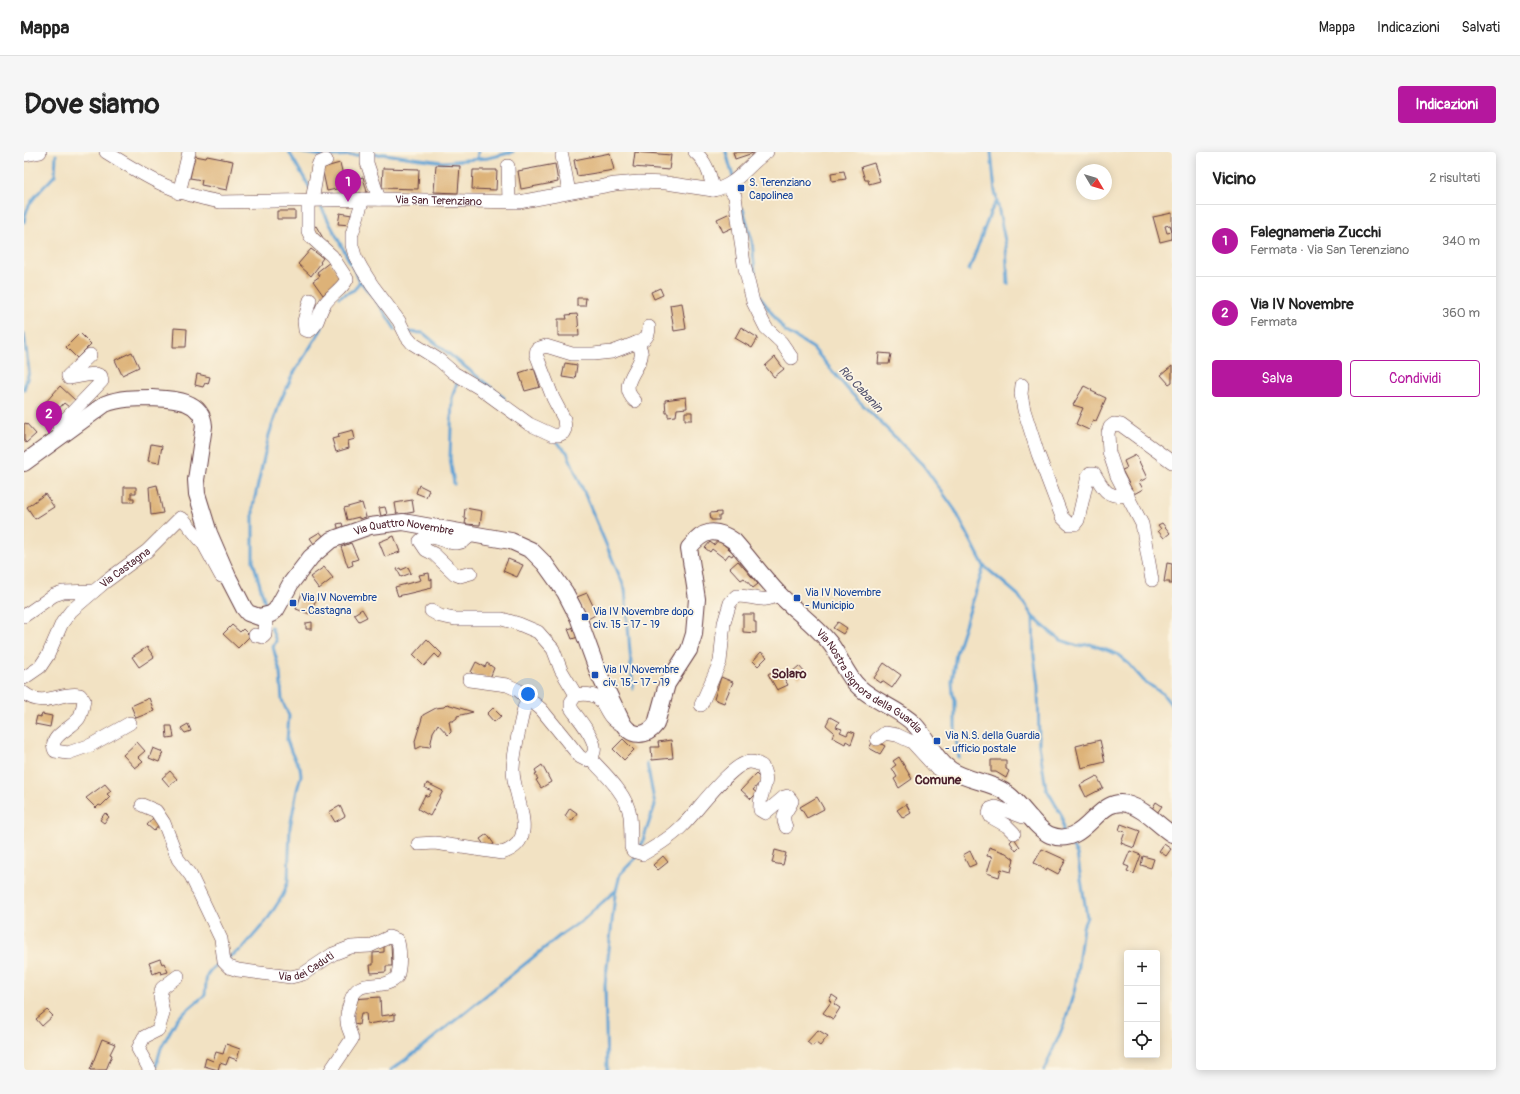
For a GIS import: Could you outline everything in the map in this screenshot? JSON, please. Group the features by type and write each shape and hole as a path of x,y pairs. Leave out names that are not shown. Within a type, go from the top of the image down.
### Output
{"main road":[{"path":"24,463 105,404 114,400 135,398 173,399 192,405 204,420 196,480 197,494 209,533 228,577 244,608 254,616 270,615"},
{"name":"Via Quattro Novembre","path":"270,615 291,583 311,557 331,540 370,526 404,522 511,541 531,550 545,564 565,592 578,617 598,672 624,725"},
{"name":"Via Nostra Signora della Guardia","path":"624,725 630,732 642,735 653,729 656,724 667,684 689,650 696,623 697,599 689,548 696,538 708,532 714,531 725,534 734,540 779,594 829,642 857,686 871,697 913,723 938,758 951,771 1000,788 1018,803 1047,834 1059,838 1072,836 1081,830 1105,808 1115,803 1129,804 1138,808 1172,834"}],"street":[{"path":"24,155 40,152"},
{"name":"Via San Terenziano","path":"106,152 145,177 179,193 199,199 221,202 310,201 379,198 518,202 569,189 639,182 666,183 713,190 720,189 733,183 752,163 767,152"},
{"path":"179,193 188,152"},
{"path":"695,152 700,156 706,167 711,178 713,190"},
{"path":"562,156 569,189 607,179"},
{"path":"367,157 379,198"},
{"path":"310,300 304,321 305,330 309,331 314,328 324,304 344,286 347,279 332,256 311,236 308,231 310,201 318,166 319,163 326,160"},
{"path":"508,166 509,201"},
{"path":"728,186 735,196 744,264 753,302 766,328 781,342 792,358"},
{"path":"363,199 352,234 352,245 355,256 372,285 399,321 407,338 412,343 439,360 454,373 481,389 528,424 559,435 563,433 565,429 564,419 553,398 536,354 537,349 546,346 572,354 612,352 644,340 648,336 649,327"},
{"path":"635,401 628,390 629,380 640,362 642,354 640,346 636,343"},
{"path":"61,437 59,426 102,381 100,376 96,374 69,378 68,376 90,355"},
{"path":"1022,385 1021,394 1024,410 1038,454 1062,517 1069,524 1075,524 1078,520 1090,473 1094,473 1108,494 1116,496 1128,495"},
{"path":"1152,580 1142,524 1117,476 1108,452 1108,433 1110,426 1114,424 1121,425 1172,462"},
{"name":"Via Castagna","path":"24,678 40,667 48,655 62,623 71,611 94,591 146,551 180,518 184,520 203,543 221,576 228,577"},
{"path":"471,534 464,542 457,544 428,537 420,542 422,547 434,554 455,574 460,576 471,573"},
{"path":"24,616 54,595 63,592 94,591"},
{"path":"701,705 720,662 724,624 730,603 736,596 771,599 779,594"},
{"path":"431,611 440,616 455,619 502,620 518,624 538,632 553,649 561,670 576,695"},
{"path":"254,635 263,637 265,635 270,615"},
{"path":"468,680 507,685 518,690 540,709 580,757 586,760 593,754 595,747 588,732 571,708 571,702 576,695"},
{"path":"24,693 28,696 47,701 72,693 80,695 84,700 78,720 53,742 55,751 68,753 90,745 130,723"},
{"path":"576,695 591,694 601,701 614,721 618,724 624,725"},
{"path":"418,844 435,843 502,853 515,846 523,832 524,818 514,782 513,768 524,708 528,699"},
{"path":"877,739 885,733 896,735 912,742 934,766 944,773 951,771"},
{"path":"590,758 608,776 618,789 627,805 630,814 631,847 633,851 643,854 662,842 683,825 730,774 742,764 750,762 762,766 766,773 766,785 759,801 760,810 766,813 784,797 788,796 792,801 782,819 786,827"},
{"name":"Via dei Caduti","path":"142,805 156,811 164,823 178,859 191,876 221,939 224,962 229,967 238,970 297,977 333,954 351,947 370,946 389,937 397,940 399,953 399,973 397,977 390,983 367,985 357,989 351,997 346,1020 352,1039 332,1070"},
{"path":"1014,833 1007,826 991,816 989,813 990,809 996,807 1023,817 1032,817"},
{"path":"150,1070 138,1048 144,1037 158,1030 163,1014 160,997 162,988 178,976"}],"building":[{"path":"635,152 671,155 669,170 633,167"},
{"path":"733,152 756,152 735,159"},
{"path":"610,153 614,170 577,176 574,160"},
{"path":"195,156 206,158 207,156 233,161 227,190 201,185 202,180 190,178"},
{"path":"340,163 346,187 327,191 322,168"},
{"path":"874,163 880,181 869,184 868,180 865,180 861,167"},
{"path":"555,164 558,182 521,189 518,171"},
{"path":"436,165 460,166 458,193 434,192"},
{"path":"383,168 419,169 418,189 382,188"},
{"path":"473,170 497,170 496,190 472,189"},
{"path":"844,171 846,179 832,181 831,173"},
{"path":"363,177 367,192 357,195 353,180"},
{"path":"277,211 295,211 295,219 277,219"},
{"path":"340,213 352,215 350,225 338,224"},
{"path":"730,213 736,226 723,232 717,219"},
{"path":"1172,213 1172,231 1170,225 1165,226 1167,233 1172,232 1172,239 1160,242 1153,217"},
{"path":"316,226 323,238 317,240 311,229"},
{"path":"311,249 323,258 311,276 298,264"},
{"path":"330,262 342,278 337,282 339,283 323,295 313,281 320,276 317,272"},
{"path":"660,288 663,295 654,299 651,292"},
{"path":"577,298 586,298 585,306 577,306"},
{"path":"682,303 686,329 674,331 670,305"},
{"path":"577,314 579,336 558,336 558,319 567,319 566,315"},
{"path":"741,327 758,338 752,348 735,338"},
{"path":"174,328 187,329 186,347 173,347"},
{"path":"80,333 91,344 77,358 66,347"},
{"path":"132,352 139,367 122,375 115,360"},
{"path":"879,353 891,354 889,364 878,364"},
{"path":"775,357 784,369 774,377 765,366"},
{"path":"565,363 577,365 575,379 562,377"},
{"path":"1172,366 1172,382 1169,384 1161,375"},
{"path":"534,368 540,387 525,391 519,373"},
{"path":"197,374 210,377 208,384 205,383 203,387 195,385"},
{"path":"60,386 75,400 69,407 64,403 53,415 57,418 51,425 37,412"},
{"path":"1084,386 1106,398 1096,421 1093,420 1089,430 1076,424 1083,408 1073,405"},
{"path":"686,397 687,408 677,409 676,416 668,417 668,413 666,413 665,400"},
{"path":"685,412 692,412 692,420 685,420"},
{"path":"26,423 36,434 26,443 24,440 24,424"},
{"path":"353,430 355,439 348,441 349,448 336,452 332,439 339,437 338,434"},
{"path":"151,444 162,446 159,463 148,461"},
{"path":"1136,455 1147,478 1139,482 1143,489 1134,494 1122,470 1127,468 1124,461"},
{"path":"157,485 163,513 151,515 149,487"},
{"path":"419,485 429,490 426,497 416,493"},
{"path":"124,487 136,487 136,493 131,493 131,498 134,498 134,502 124,502"},
{"path":"45,494 54,507 35,519 27,507"},
{"path":"412,500 414,512 397,515 395,503"},
{"path":"362,503 366,517 347,520 344,508"},
{"path":"385,507 387,514 381,516 379,508"},
{"path":"465,508 482,511 480,525 465,524"},
{"path":"721,512 719,520 711,520 710,513"},
{"path":"342,523 344,530 339,531 337,524"},
{"path":"1162,523 1170,533 1164,538 1158,531 1161,529 1158,525"},
{"path":"320,532 324,537 314,544 310,538"},
{"path":"394,536 400,552 385,557 379,542"},
{"path":"718,540 734,553 732,556 729,554 725,559 712,549 710,552 705,548 710,542 714,545"},
{"path":"351,543 358,559 352,561 353,565 348,567 341,547"},
{"path":"508,559 523,565 517,577 503,571"},
{"path":"738,561 758,584 753,588 744,578 741,580 730,568"},
{"path":"1167,563 1172,564 1172,584 1169,584 1170,582 1164,582"},
{"path":"324,567 333,578 319,589 310,577"},
{"path":"408,567 411,573 401,577 397,569 400,568 401,570"},
{"path":"429,573 430,580 432,579 432,588 398,596 395,587 421,580 419,575"},
{"path":"302,593 316,599 310,614 296,609"},
{"path":"587,593 597,614 588,619 577,597"},
{"path":"362,609 367,617 359,621 354,614"},
{"path":"743,614 754,614 756,633 743,632"},
{"path":"312,622 312,629 306,629 306,623"},
{"path":"838,622 847,628 843,634 833,628"},
{"path":"232,625 240,632 243,629 250,636 238,648 223,634"},
{"path":"575,627 578,637 572,639 568,629"},
{"path":"427,639 442,654 439,658 435,654 424,666 413,655"},
{"path":"147,647 154,657 139,667 132,657"},
{"path":"761,652 767,657 758,666 753,661"},
{"path":"476,662 485,667 487,663 494,668 490,678 474,676 471,672"},
{"path":"884,663 901,675 892,688 882,681 881,683 874,678"},
{"path":"799,666 805,673 799,678 793,671"},
{"path":"778,668 788,685 777,690 768,674"},
{"path":"721,677 733,682 724,703 714,699"},
{"path":"149,698 154,711 136,718 131,706"},
{"path":"447,704 473,712 457,716 457,718 453,721 449,721 451,732 448,735 438,724 433,732 430,747 422,746 416,749 415,741 423,715 436,708 444,707"},
{"path":"493,708 501,716 494,722 487,714"},
{"path":"42,714 52,716 50,727 35,724 37,716 41,717"},
{"path":"830,717 839,722 836,727 842,729 840,732 847,735 849,731 855,733 851,744 846,741 845,744 832,737 834,732 826,725"},
{"path":"188,724 191,731 185,733 181,728"},
{"path":"166,726 172,726 174,737 167,738"},
{"path":"623,739 634,750 624,760 613,749"},
{"path":"671,740 673,758 652,760 651,747 659,747 658,742"},
{"path":"874,740 885,746 880,754 869,748"},
{"path":"1100,740 1105,762 1081,768 1076,746"},
{"path":"137,742 145,751 138,757 143,762 135,768 123,755"},
{"path":"153,748 163,752 159,762 149,758"},
{"path":"899,757 912,779 899,788 894,779 897,777 892,768 896,765 893,761"},
{"path":"991,760 1006,760 1006,769 1009,771 1006,778 996,772 991,772"},
{"path":"542,765 551,782 541,788 536,780 538,779 535,775 537,774 535,770"},
{"path":"170,771 177,779 169,786 162,778"},
{"path":"756,774 762,780 753,790 757,793 751,799 741,790"},
{"path":"1097,776 1103,788 1086,797 1080,785"},
{"path":"427,783 443,791 430,816 418,809 425,795 428,797 432,791 425,788"},
{"path":"105,784 111,791 107,794 110,797 101,806 99,805 96,808 86,798"},
{"path":"817,797 824,809 807,818 800,807"},
{"path":"1156,802 1162,806 1157,813 1152,809"},
{"path":"906,804 911,813 903,818 897,810"},
{"path":"340,806 345,816 335,822 329,812"},
{"path":"570,808 577,813 572,821 565,816"},
{"path":"105,813 109,817 104,823 100,820"},
{"path":"154,817 161,823 154,831 147,825"},
{"path":"1121,824 1140,831 1134,848 1121,843 1125,832 1119,830"},
{"path":"487,834 494,844 487,849 480,839"},
{"path":"1014,838 1020,847 1016,851 1010,842"},
{"path":"1164,844 1171,849 1166,856 1159,851"},
{"path":"989,847 1006,853 1014,859 1011,872 1001,869 999,877 987,873 992,857 987,856"},
{"path":"1042,849 1066,860 1058,874 1047,868 1046,870 1034,863"},
{"path":"775,850 786,853 783,865 772,863"},
{"path":"970,851 976,864 969,867 963,855"},
{"path":"1130,851 1141,855 1134,874 1127,871 1129,867 1124,865"},
{"path":"663,856 668,862 658,870 653,865"},
{"path":"1143,856 1154,859 1151,868 1141,865"},
{"path":"391,942 392,966 386,966 386,972 371,973 370,965 373,965 373,953 384,952 384,943"},
{"path":"160,959 162,964 164,963 168,972 161,974 160,971 153,974 149,963"},
{"path":"832,995 838,999 834,1004 840,1008 833,1019 823,1013 831,1002 829,1000"},
{"path":"380,997 381,1016 395,1014 395,1020 367,1024 366,1013 361,1013 359,1025 354,1024 353,999"},
{"path":"47,1010 53,1016 42,1026 36,1019"},
{"path":"818,1030 828,1036 820,1046 816,1043 812,1046 807,1042"},
{"path":"102,1039 115,1044 110,1054 112,1055 106,1070 90,1070"},
{"path":"226,1044 240,1049 237,1060 229,1057 226,1065 220,1063 218,1070 204,1066 206,1058 213,1061 216,1052 223,1054"}],"waterway":[{"path":"289,152 310,188"},
{"path":"299,152 323,156"},
{"path":"477,159 478,152"},
{"path":"371,155 384,154 443,162 488,158 513,152"},
{"name":"Rio Cabanin","path":"726,152 733,177"},
{"path":"991,152 995,191 1006,246 1008,284"},
{"path":"24,222 28,208 40,190 55,175 56,155"},
{"path":"329,156 363,155"},
{"path":"969,270 991,211 997,201"},
{"path":"319,203 360,281 381,307 395,329"},
{"name":"Rio Cabanin","path":"743,209 752,241 757,293 785,331 813,348 850,392 923,465 955,510 984,566 1018,595 1033,617 1061,640 1078,646 1090,644 1117,654 1129,664 1144,681 1163,694 1172,706"},
{"path":"339,297 354,290 360,281"},
{"path":"267,610 253,561 253,506 269,435 280,402 292,376 321,330 323,323"},
{"path":"409,332 423,333 504,398"},
{"path":"24,334 29,372 24,389"},
{"path":"454,484 450,458 452,398 458,380"},
{"path":"553,439 567,452 625,589 633,689"},
{"path":"959,757 955,731 955,700 952,682 956,653 984,566"},
{"path":"1033,617 1034,656 1038,686 1039,745 1046,788 1062,816 1063,832"},
{"path":"228,958 242,949 267,920 283,895 288,881 290,827 301,776 300,767 292,754 287,740 289,716 282,700 280,672 273,647 276,641 271,627"},
{"path":"640,849 655,805 647,764"},
{"path":"1044,1070 1065,1022 1075,988 1083,927 1087,917 1077,854 1069,842"},
{"path":"607,1070 605,985 615,895 620,874 638,856"},
{"path":"391,1070 416,1052 562,934 584,919 616,890"},
{"path":"156,1066 161,1048 177,1019 205,995 207,976 211,969 221,962"}],"place":[{"name":"S. Terenziano Capolinea","path":"741,188"},
{"name":"Falegnameria Zucchi","path":"348,202"},
{"name":"Via IV Novembre","path":"49,434"},
{"name":"Via IV Novembre - Municipio","path":"797,598"},
{"name":"Via IV Novembre - Castagna","path":"293,603"},
{"name":"Via IV Novembre dopo civ. 15 - 17 - 19","path":"585,617"},
{"name":"Via IV Novembre civ. 15 - 17 - 19","path":"595,675"},
{"name":"Via N.S. della Guardia - ufficio postale","path":"937,741"}],"district":[{"name":"Solaro","path":"789,673"},
{"name":"Comune","path":"938,779"}]}
